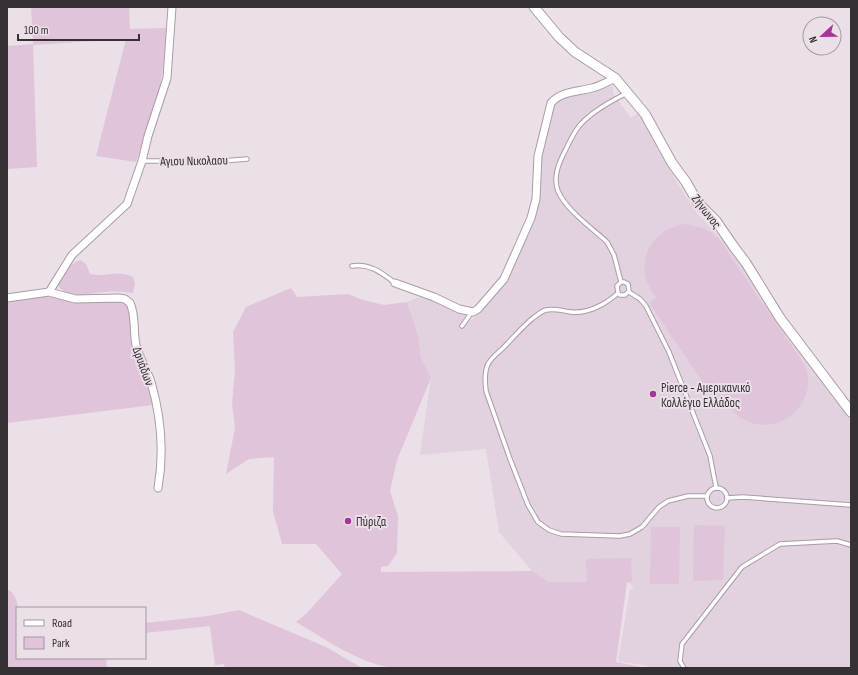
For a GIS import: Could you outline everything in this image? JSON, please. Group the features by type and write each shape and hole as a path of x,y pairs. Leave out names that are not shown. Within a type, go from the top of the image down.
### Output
{"street":[{"path":"7,298 49,292 72,255 127,204 142,161 148,136 167,78 172,7"},
{"name":"Ζήνωνος","path":"534,7 575,52 615,78 645,114 672,163 686,182 698,203 716,221 750,268 780,318 851,412"},
{"path":"395,283 434,297 459,309 473,312 478,309 504,279 531,218 536,199 538,156 551,103 556,98 564,94 591,88 615,78"},
{"name":"Δρυάδων","path":"49,292 75,299 119,298 125,299 130,303 136,344 151,382 156,407 161,456 161,470 158,488"}],"lane":[{"path":"621,282 612,250 607,242 565,203 558,190 556,181 558,164 578,128 595,112 612,100 628,93"},
{"name":"Αγιου Νικολαου","path":"142,161 222,161 247,159"},
{"path":"352,266 367,266 376,269 395,283"},
{"path":"621,282 628,284 630,288 629,292"},
{"path":"618,293 617,286 621,282"},
{"path":"618,293 620,295 624,295 629,292"},
{"path":"629,292 640,299 646,306 669,352 710,456 716,487"},
{"path":"618,293 610,300 585,311 573,312 554,309 546,310 534,317 488,364 485,380 486,391 507,453 528,505 538,522 549,530 561,534 620,536 630,534 642,527 659,507 668,501 695,495 706,496"},
{"path":"462,326 473,312"},
{"path":"716,487 723,489 727,495 727,498 722,507 716,508 710,505 706,496 710,490 716,487"},
{"path":"727,498 743,497 851,505"},
{"path":"684,668 680,662 682,644 742,567 780,544 837,541 851,545"}],"shaded area":[{"path":"610,85 613,87 613,94 631,118 639,112 653,141 697,213 741,261 790,340 841,404 851,419 851,668 648,668 648,666 618,661 630,590 634,587 627,582 548,582 532,571 499,532 486,449 420,455 431,378 421,358 418,335 407,302 419,297 435,301 472,320 506,280 536,213 540,200 541,158 554,106 560,100 575,94 587,93"}],"green space":[{"path":"31,7 129,7 130,29 166,28 166,49 160,86 136,162 96,156 126,39 33,45 37,167 7,169 7,46 33,44"},
{"path":"686,224 706,229 719,239 802,361 808,378 805,396 800,406 793,414 784,420 764,425 753,423 743,419 733,411 726,401 719,406 649,303 656,298 646,279 645,259 648,250 659,235 676,226"},
{"path":"80,260 86,264 90,274 122,274 133,277 135,283 133,293 102,292 74,294 62,290 58,285 61,277 69,267"},
{"path":"291,288 297,297 348,294 363,300 384,305 407,302 418,335 421,358 431,378 397,460 390,491 398,516 397,553 388,566 381,567 381,572 532,571 548,582 587,582 586,559 631,558 632,581 627,582 616,662 646,668 394,668 368,662 343,650 296,622 307,613 342,574 316,544 282,544 273,511 274,457 249,459 226,474 235,428 232,403 235,370 233,332 246,307"},
{"path":"49,295 120,301 127,305 130,315 133,349 153,405 7,423 7,301"},
{"path":"694,525 725,526 723,580 693,581"},
{"path":"651,527 680,527 679,584 650,584"},
{"path":"7,589 12,592 18,607 16,607 16,659 106,659 107,668 7,668"},
{"path":"239,610 326,647 362,668 225,668 224,664 215,665 210,626 146,633 146,623 208,616"}],"place":[{"name":"Pierce - Αμερικανικό Κολλέγιο Ελλάδος","path":"653,394"},
{"name":"Πύριζα","path":"348,521"}]}
